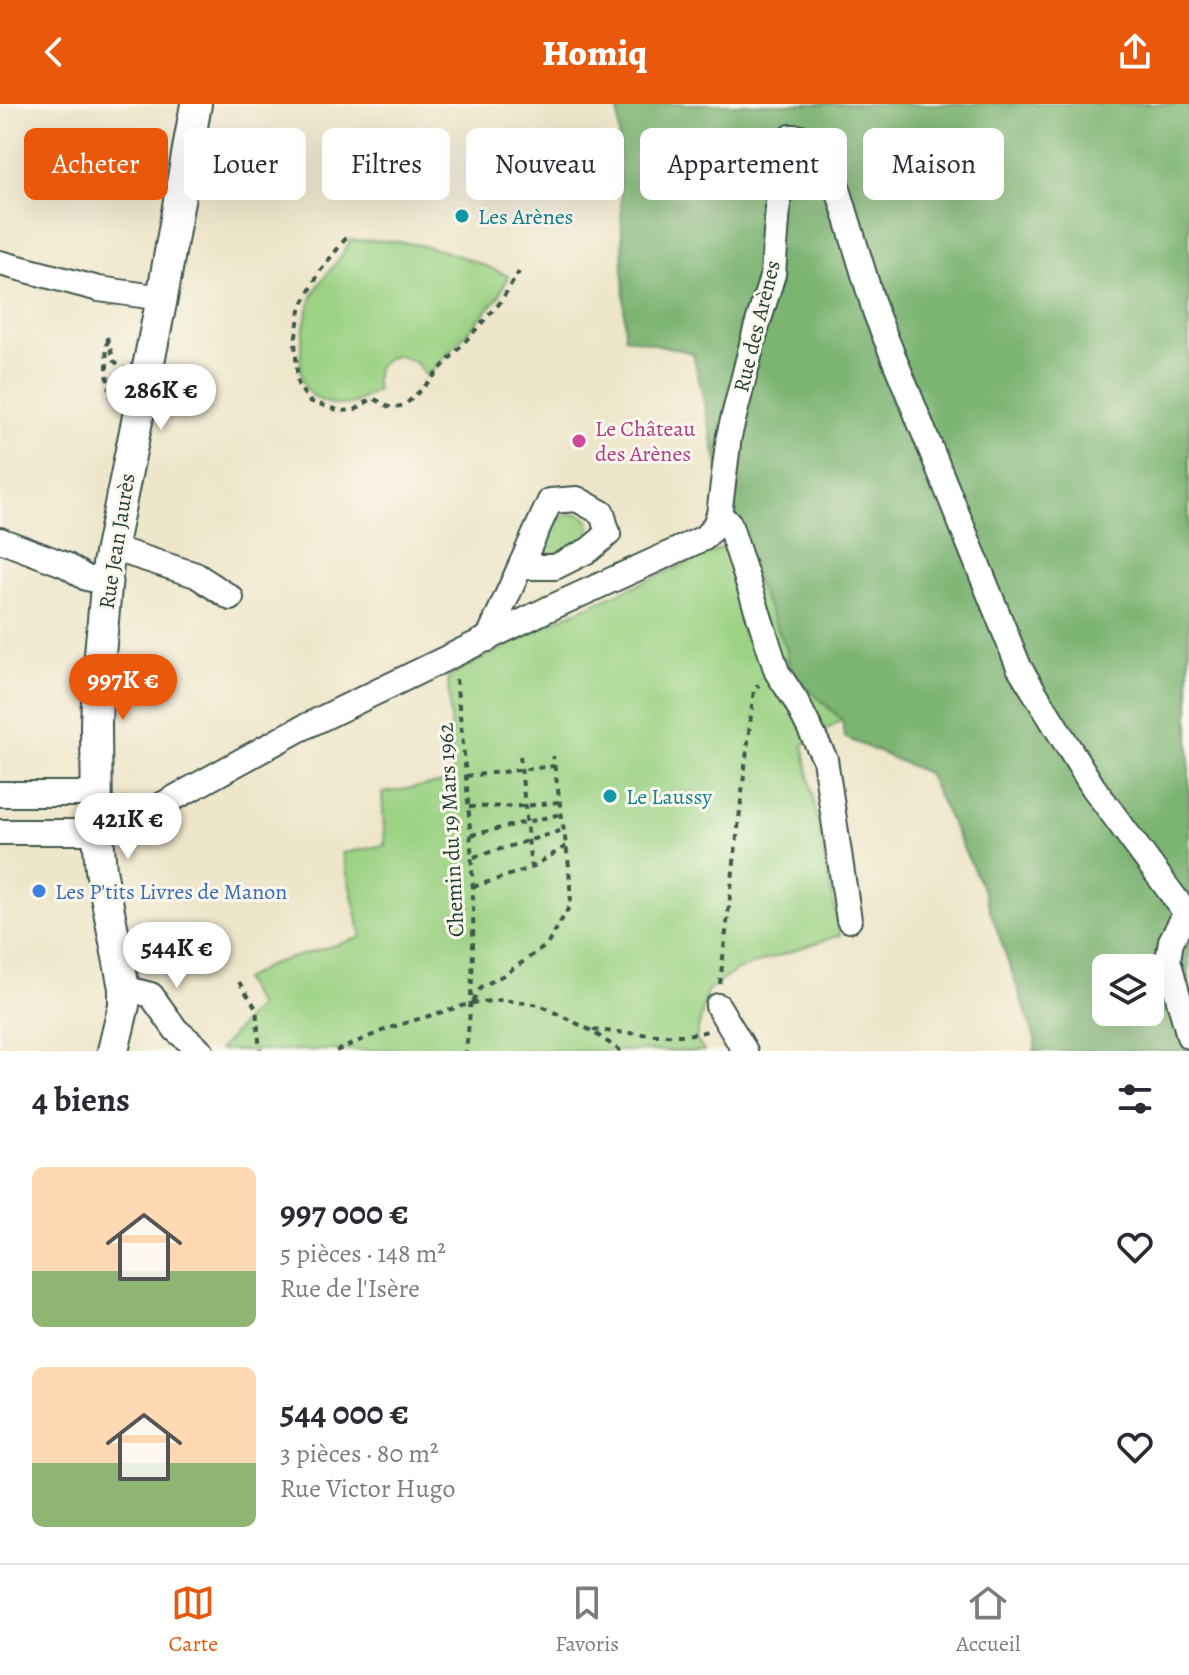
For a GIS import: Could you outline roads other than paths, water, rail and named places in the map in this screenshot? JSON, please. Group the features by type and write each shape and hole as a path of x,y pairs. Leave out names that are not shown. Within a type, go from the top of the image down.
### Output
{"main road":[{"name":"Rue Jean Jaurès","path":"113,1051 124,1005 124,988 101,870 97,828 96,724 101,648 112,548 162,298 196,104"}],"street":[{"name":"Rue des Arènes","path":"719,515 729,436 773,274 778,163 783,146 791,137 804,137 819,143 828,156 876,314 1019,667 1093,787 1188,913"},
{"path":"0,263 99,289 162,298"},
{"path":"0,832 97,828 147,813 296,731 704,538 719,515 729,523 777,672 796,701 825,759 849,920"},
{"path":"0,540 66,565 86,578 107,582"},
{"path":"112,548 196,575 231,598"},
{"path":"488,639 520,567"},
{"path":"0,794 97,794"},
{"path":"1188,913 1171,941 1168,960 1189,1036"},
{"path":"124,988 151,995 176,1030 201,1051"},
{"path":"718,1006 745,1051"}],"place":[{"name":"Les Arènes","path":"462,216"},
{"name":"Le Château des Arènes","path":"579,441"},
{"name":"Le Laussy","path":"610,796"},
{"name":"Les P'tits Livres de Manon","path":"39,891"}]}
